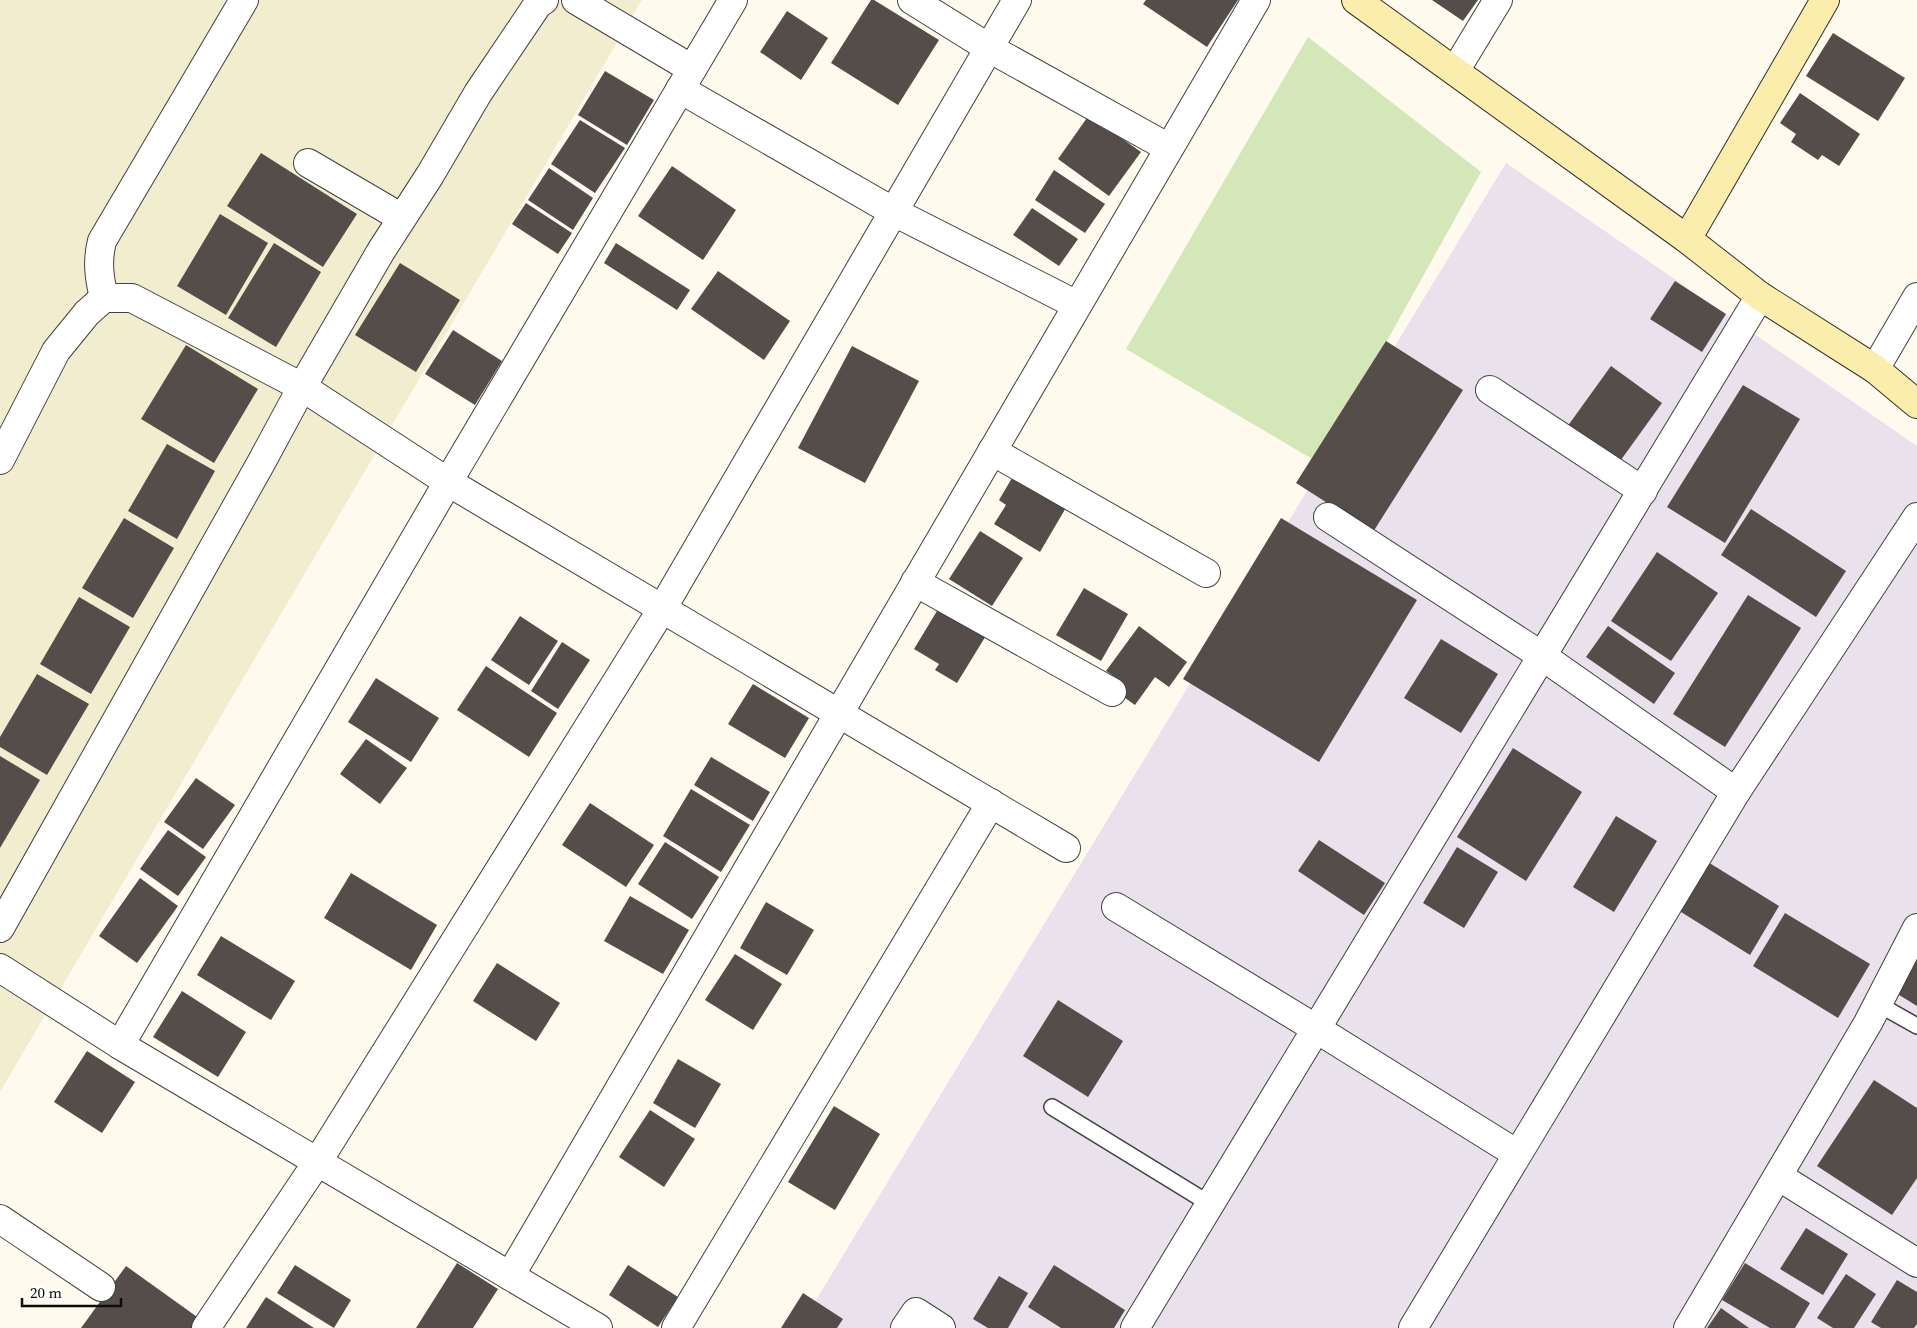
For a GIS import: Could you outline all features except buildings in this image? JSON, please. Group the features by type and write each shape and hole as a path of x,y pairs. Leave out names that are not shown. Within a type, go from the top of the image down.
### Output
{"street":[{"path":"104,298 98,276 98,257 102,241 244,0"},
{"path":"0,928 302,387 402,218 458,130 478,93 538,4 544,0"},
{"path":"576,0 686,79 894,212 1078,305"},
{"path":"120,1045 448,482 733,0"},
{"path":"912,0 989,48 1169,148"},
{"path":"206,1328 318,1161 662,609 1017,0"},
{"path":"510,1276 1256,0"},
{"path":"1356,0 1688,239 1760,296 1875,369 1917,404"},
{"path":"1455,71 1498,0"},
{"path":"1688,239 1825,0"},
{"path":"308,163 402,218"},
{"path":"1135,1328 1760,296"},
{"path":"1875,369 1917,297"},
{"path":"0,460 56,351 86,314 104,298 132,298 302,387 448,482 1066,848"},
{"path":"1490,390 1643,491"},
{"path":"992,451 1206,573"},
{"path":"1413,1328 1736,792 1917,517"},
{"path":"1328,518 1542,656 1736,792"},
{"path":"915,582 1112,692"},
{"path":"676,1328 990,803"},
{"path":"1116,907 1517,1154"},
{"path":"1688,1328 1878,1004 1917,928"},
{"path":"0,968 120,1045 598,1328"},
{"path":"1778,1176 1917,1263"},
{"path":"0,1220 101,1288"},
{"path":"905,1328 916,1312 940,1328"}],"lane":[{"path":"1878,1004 1917,1026"},
{"path":"1052,1107 1210,1204"}],"shaded area":[{"path":"0,0 642,0 0,1092"},
{"path":"1506,163 1917,446 1917,1328 799,1328"}],"green space":[{"path":"1308,37 1481,172 1319,463 1126,349"}]}
